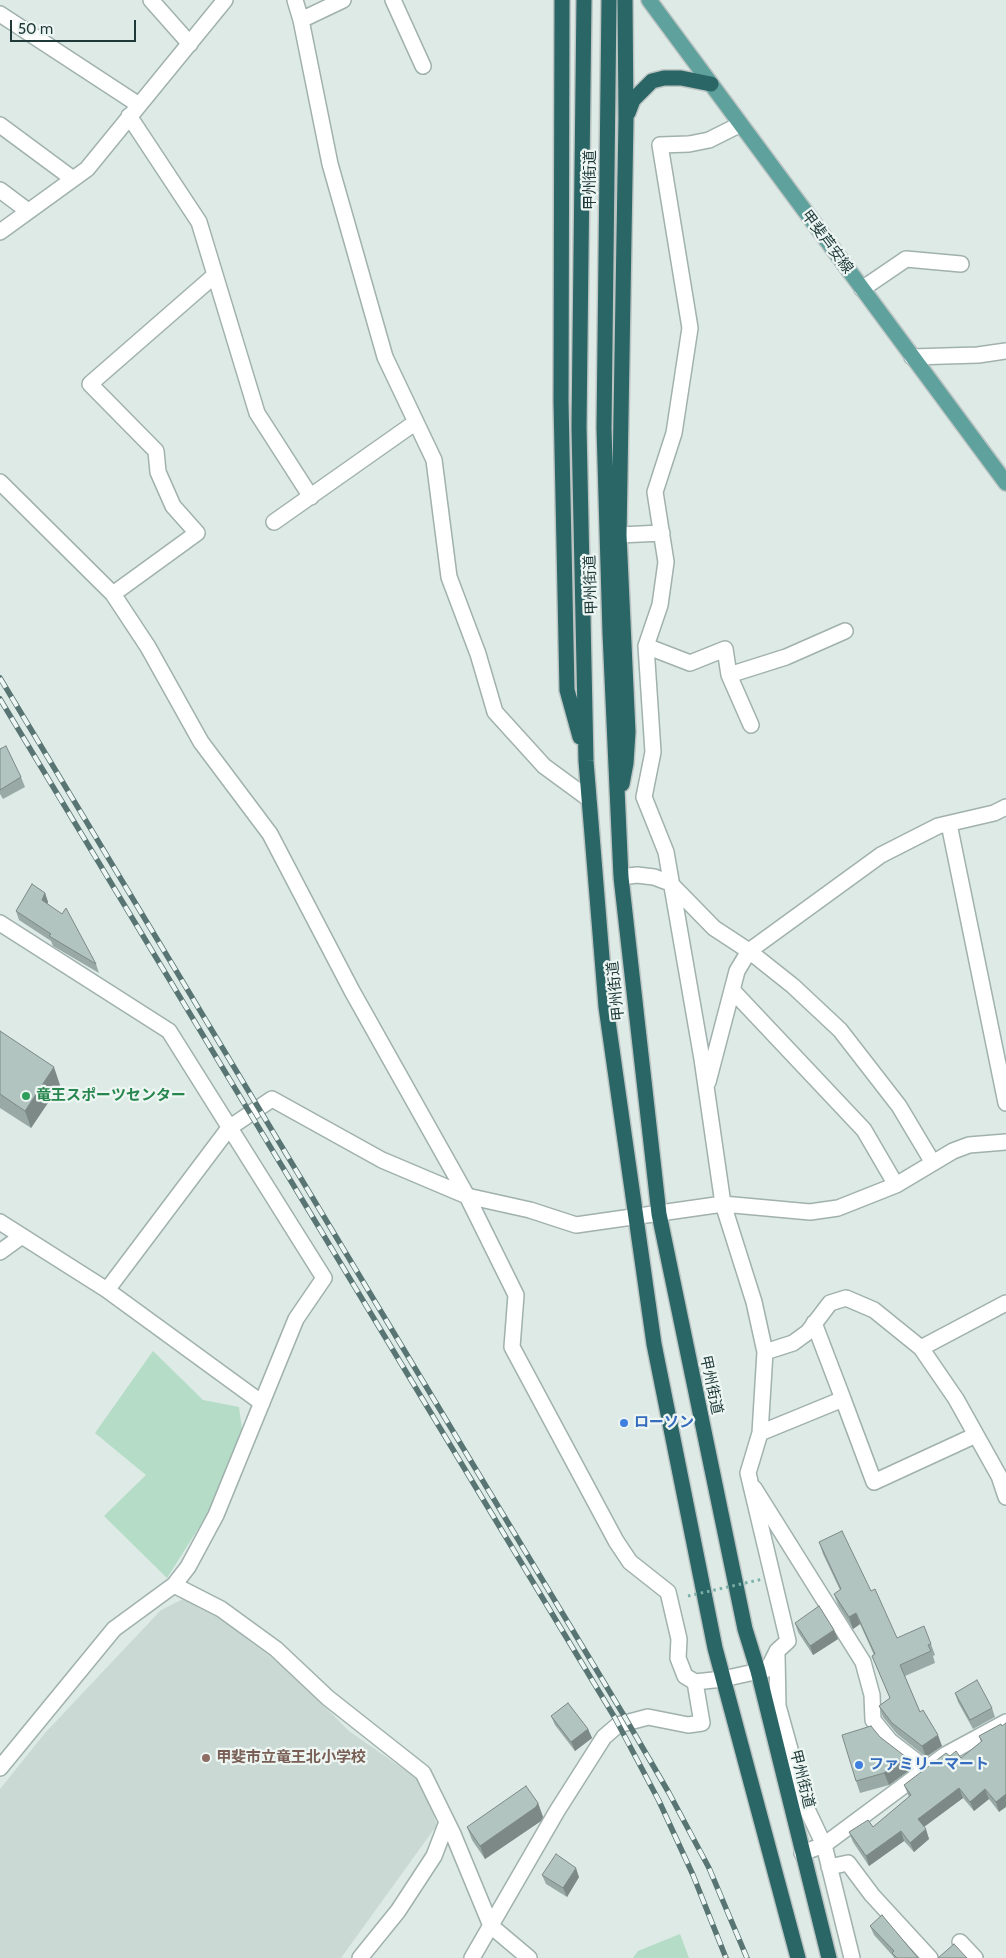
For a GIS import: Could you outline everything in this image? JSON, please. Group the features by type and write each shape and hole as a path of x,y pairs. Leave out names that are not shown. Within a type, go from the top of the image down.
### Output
{"highway":[{"name":"甲州街道","path":"562,0 560,391 567,690 586,761"},
{"name":"甲州街道","path":"584,0 580,427 586,761 606,1007 654,1344 713,1638 798,1958"},
{"name":"甲州街道","path":"609,0 609,194 604,428 621,877 659,1214 742,1619 758,1671 829,1958"},
{"path":"618,810 626,763 628,732 619,535 626,118 625,0"},
{"path":"626,118 633,100 652,81 664,78 681,78 711,84"}],"main road":[{"name":"甲斐芦安線","path":"649,0 1006,483"}],"street":[{"path":"151,0 190,44"},
{"path":"0,232 87,169 225,0"},
{"path":"295,0 301,20 330,164 385,357 434,460 450,577 478,654 495,712 544,766 589,799"},
{"path":"301,20 343,0"},
{"path":"393,0 423,66"},
{"path":"0,14 134,111 199,222 257,413 311,497"},
{"path":"0,125 73,179"},
{"path":"0,482 113,594 148,647 201,742 270,834 352,991 467,1196 516,1295 512,1347 616,1541 630,1562 668,1592 679,1639 678,1658 685,1676 696,1682 723,1679 768,1669 778,1651 788,1641 748,1478 760,1434 765,1352 754,1302 723,1204 706,1089 666,852 644,797 653,752 646,646 660,605 666,562 655,492 674,434 690,328 660,145 689,144 709,140 740,125"},
{"path":"0,190 28,211"},
{"path":"862,289 906,259 962,264"},
{"path":"113,594 197,534 173,506 158,472 156,450 90,384 215,275"},
{"path":"912,357 978,355 1006,351"},
{"path":"274,522 416,422"},
{"path":"619,535 662,533"},
{"path":"729,674 786,658 845,632"},
{"path":"646,646 690,663 725,649 729,674 751,725"},
{"path":"706,1089 737,971 749,951 881,855 938,826 994,813 1006,807"},
{"path":"949,824 1006,1103"},
{"path":"621,877 637,875 654,877 670,883 714,928 749,951 793,986 840,1030 899,1106 933,1163"},
{"path":"0,924 169,1031 324,1278 296,1319 216,1515 188,1567 174,1585 114,1629 0,1768"},
{"path":"732,990 864,1130 896,1185"},
{"path":"107,1290 229,1128 272,1099 382,1160 467,1196 530,1210 576,1225 636,1218 723,1204 810,1212 838,1208 896,1185 933,1163 969,1145 1006,1142"},
{"path":"0,1222 107,1290 262,1403"},
{"path":"0,1252 22,1236"},
{"path":"765,1352 793,1343 808,1332 830,1303 846,1298 874,1310 921,1348 956,1399 999,1476 1006,1497"},
{"path":"921,1348 1006,1303"},
{"path":"814,1323 874,1482 976,1435"},
{"path":"760,1434 843,1399"},
{"path":"748,1478 863,1662 872,1695 873,1720 890,1741 925,1768"},
{"path":"174,1585 221,1609 276,1649 328,1698 423,1773 447,1822 491,1926 529,1958"},
{"path":"778,1651 778,1706 806,1807 824,1845 852,1958"},
{"path":"472,1958 557,1811 604,1737 618,1725 648,1717 688,1725 702,1722 696,1682"},
{"path":"802,1853 824,1845 946,1754 1006,1722"},
{"path":"360,1958 398,1910 434,1856 447,1822"},
{"path":"829,1868 848,1864 872,1896 930,1958"},
{"path":"960,1942 975,1958"}],"path":[{"path":"688,1596 763,1579"}],"shaded area":[{"name":"甲斐市立竜王北小学校","path":"183,1599 206,1607 289,1671 349,1731 422,1782 437,1825 341,1958 0,1958 0,1789 45,1733 161,1610"}],"green space":[{"path":"153,1351 203,1400 239,1407 243,1437 210,1510 167,1578 104,1516 146,1475 95,1433"},
{"path":"680,1934 689,1958 633,1958 638,1951"}],"building":[{"path":"6,746 21,777 0,790 0,749"},
{"path":"32,884 45,893 42,900 62,914 66,908 96,964 49,936 51,934 16,911"},
{"name":"竜王スポーツセンター","path":"0,1031 54,1067 25,1111 0,1094"},
{"path":"842,1531 871,1591 875,1589 897,1638 924,1626 931,1644 928,1645 931,1651 900,1665 920,1712 923,1710 938,1735 922,1746 892,1723 879,1706 890,1698 872,1656 875,1654 856,1613 849,1617 834,1594 841,1589 819,1542"},
{"path":"819,1606 834,1630 810,1646 795,1623"},
{"path":"977,1680 992,1708 970,1720 955,1693"},
{"path":"568,1703 588,1729 571,1742 551,1716"},
{"path":"1006,1723 1006,1794 996,1802 985,1789 970,1802 959,1788 918,1819 926,1829 910,1843 901,1831 866,1856 849,1832 868,1820 873,1827 911,1795 904,1785 946,1753 950,1756 956,1751 961,1758 982,1741 979,1736"},
{"path":"871,1726 880,1737 906,1757 884,1773 856,1781 842,1735"},
{"path":"526,1786 538,1803 536,1807 480,1846 467,1827"},
{"path":"556,1854 576,1868 563,1888 542,1875"},
{"path":"882,1915 918,1958 897,1958 892,1953 894,1951 870,1926"},
{"path":"954,1944 967,1958 938,1958"}],"railway":[{"path":"0,678 623,1714 669,1793 709,1868 747,1958"},
{"path":"0,699 615,1718 659,1801 693,1875 726,1958"}],"place":[{"name":"竜王スポーツセンター","path":"26,1096"},
{"name":"ローソン","path":"624,1423"},
{"name":"甲斐市立竜王北小学校","path":"206,1758"},
{"name":"ファミリーマート","path":"859,1765"}]}
